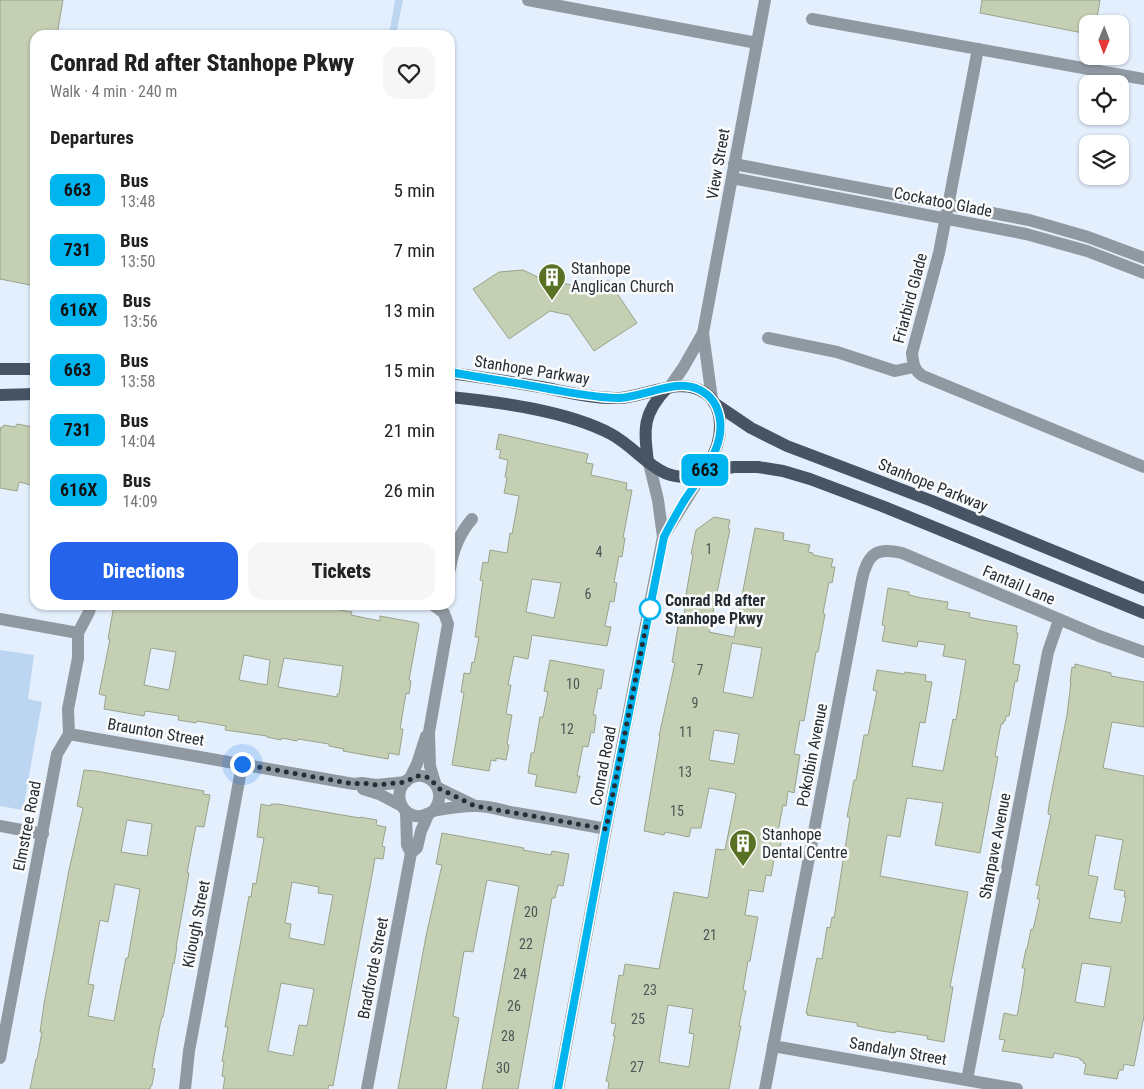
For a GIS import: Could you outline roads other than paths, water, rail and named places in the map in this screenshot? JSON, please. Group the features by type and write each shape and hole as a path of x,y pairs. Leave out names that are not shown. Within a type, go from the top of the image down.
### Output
{"main road":[{"path":"0,369 30,369"},
{"name":"Stanhope Parkway","path":"455,373 599,397 638,396 668,388"},
{"path":"648,462 645,438 646,421 651,408 668,388 676,386 693,387 700,390 713,401 721,425 721,433 715,454 703,473"},
{"path":"0,395 30,394"},
{"path":"455,397 476,399 558,415 585,423 618,439 660,472 675,477 693,476 734,467 758,467 783,471 882,506 1144,614"},
{"name":"Stanhope Parkway","path":"713,401 751,428 787,446 932,501 1144,588"}],"street":[{"path":"528,0 758,43"},
{"name":"View Street","path":"713,401 703,333 765,0"},
{"path":"812,19 1144,80"},
{"name":"Friarbird Glade","path":"978,49 934,275 912,353 914,367 923,376 1144,466"},
{"name":"Cockatoo Glade","path":"734,164 1048,225 1144,258"},
{"name":"Cockatoo Glade","path":"732,178 1055,241 1144,273"},
{"name":"View Street","path":"668,388 683,368 703,333"},
{"path":"768,338 836,352 895,371 914,367"},
{"name":"Conrad Road","path":"648,462 658,500 664,537"},
{"name":"Conrad Road","path":"558,1089 606,829 664,537 703,473"},
{"path":"455,545 463,530 472,519"},
{"name":"Fantail Lane","path":"880,551 891,550 902,554 1059,620 1144,652"},
{"name":"Pokolbin Avenue","path":"764,1089 864,573 868,560 880,551"},
{"path":"70,734 68,709 78,658 78,633 90,610"},
{"path":"431,813 440,800 430,766 429,732 448,630 447,618 441,610"},
{"path":"0,619 78,633"},
{"name":"Sharpave Avenue","path":"967,1080 1048,652 1059,620"},
{"path":"429,732 424,738 417,764 400,793 404,809 416,816 475,806"},
{"name":"Braunton Street","path":"70,734 354,784 376,785 408,780"},
{"name":"Elmstree Road","path":"0,1058 57,754 70,734"},
{"name":"Kilough Street","path":"185,1089 189,1051 242,764"},
{"path":"408,780 423,776 437,786 475,806 606,829"},
{"name":"Braunton Street","path":"354,784 360,789 379,794 404,809"},
{"name":"Bradforde Street","path":"367,1089 411,853 408,845 404,809"},
{"name":"Bradforde Street","path":"411,853 417,848 421,831 431,813"},
{"path":"0,826 43,834"},
{"name":"Sandalyn Street","path":"773,1046 1017,1089"}],"place":[{"name":"Stanhope Anglican Church","path":"552,301"},
{"name":"Conrad Rd after Stanhope Pkwy","path":"650,609"},
{"name":"Stanhope Dental Centre","path":"743,867"}]}
